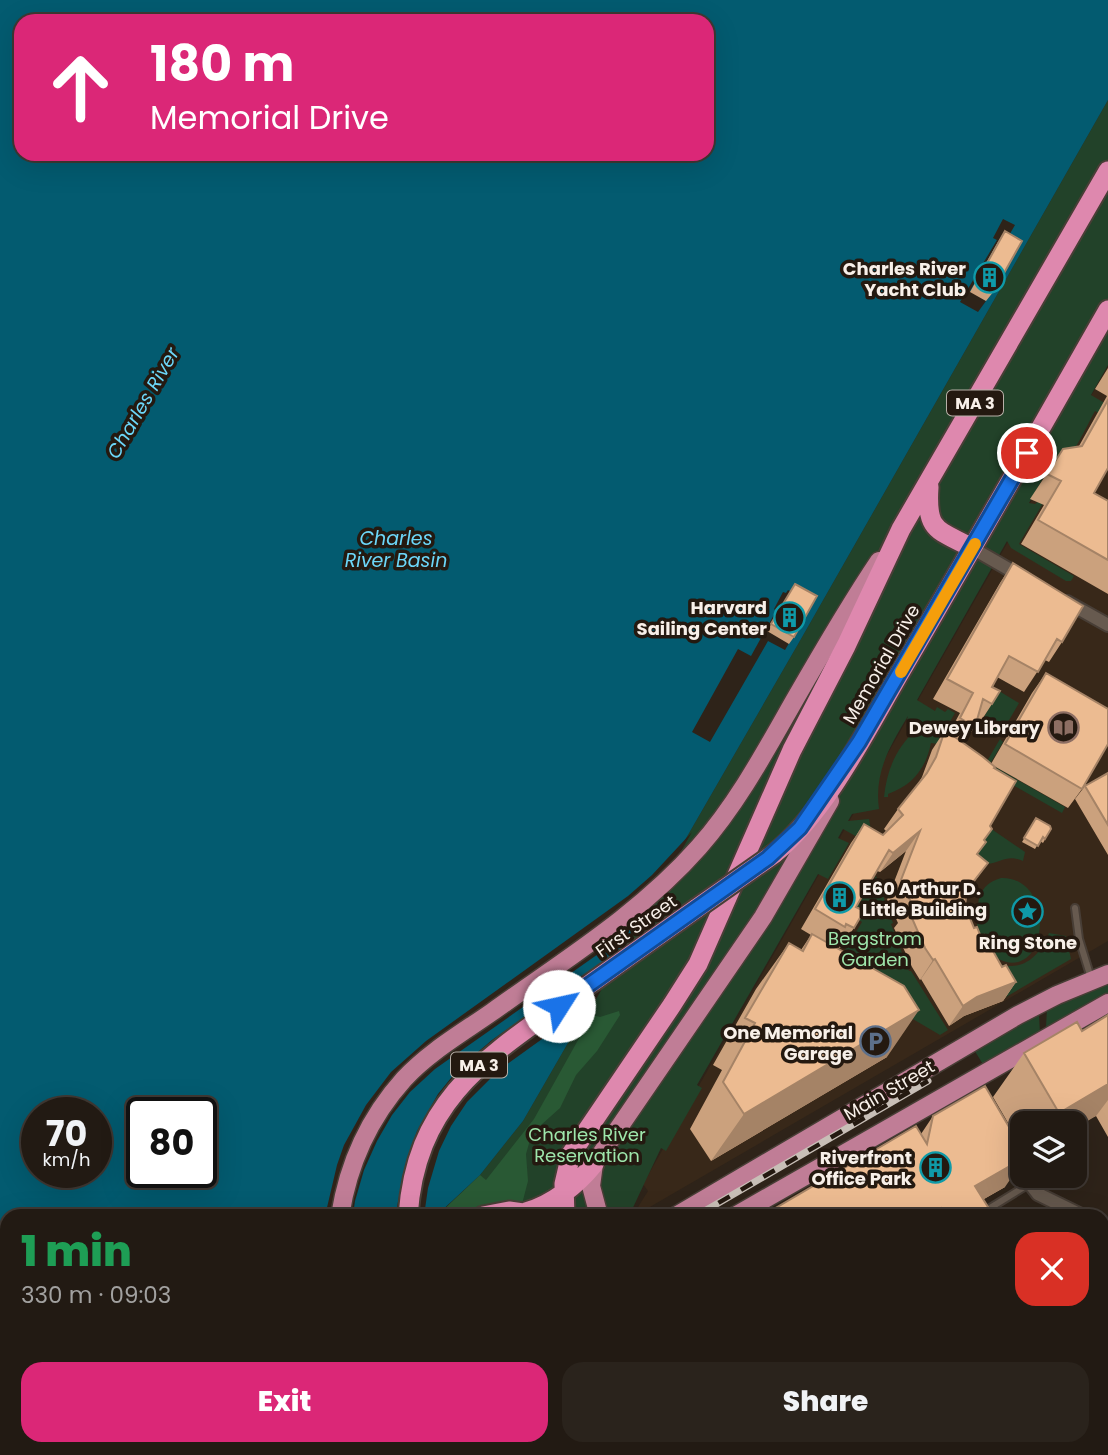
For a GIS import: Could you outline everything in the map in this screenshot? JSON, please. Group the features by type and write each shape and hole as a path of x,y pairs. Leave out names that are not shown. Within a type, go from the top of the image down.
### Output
{"highway":[{"name":"MA 3","path":"564,1209 563,1192 566,1170 573,1150 680,993 708,945 792,750 846,646 901,529 1108,171"},
{"name":"Memorial Drive","path":"859,742 1108,310"},
{"path":"929,482 928,511 931,521 941,531 972,548"},
{"name":"First Street","path":"409,1209 414,1176 426,1139 442,1108 463,1082 498,1049 774,854 811,814 859,742"},
{"path":"539,1209 594,1164"}],"main road":[{"path":"341,1209 347,1182 360,1145 380,1110 404,1080 435,1052 629,913 699,847 733,803 841,619 901,529"},
{"name":"Memorial Drive","path":"594,1164 767,911 823,815 859,742"},
{"name":"Main Street","path":"688,1209 1018,1015 1100,977"},
{"name":"Main Street","path":"752,1209 771,1201 973,1089 1108,1003"},
{"path":"594,1164 591,1186 596,1209"}],"street":[{"path":"972,548 1031,582"},
{"path":"1053,594 1108,625"},
{"path":"1007,1147 1010,1152"},
{"path":"1034,1188 1043,1197 1068,1209"}],"lane":[{"path":"1075,908 1079,939 1100,977"},
{"path":"986,1209 1012,1188"}],"shaded area":[{"path":"1108,366 1108,941 646,1209 637,1209 648,1191 643,1184"}],"green space":[{"name":"Charles River Reservation","path":"1108,100 1108,365 1091,395 1108,405 1108,418 1095,411 1069,456 1055,469 1046,473 1029,503 1035,504 1046,498 1019,544 1074,576 1071,581 1066,581 1011,548 1007,541 917,700 935,711 937,707 945,712 948,709 955,713 945,730 941,729 938,744 931,743 922,768 905,786 884,797 887,777 894,760 916,729 907,720 908,716 881,771 879,809 852,814 848,821 869,819 871,830 859,838 843,829 838,838 849,843 828,879 818,874 697,1085 702,1088 666,1151 661,1148 632,1209 444,1209 480,1175 523,1121"},
{"path":"999,691 1019,703 1001,734 981,722"},
{"path":"1000,739 1003,742 990,764 1065,807 1062,813 983,768"},
{"path":"987,826 1025,852 1023,861 1008,859 985,864 970,859"},
{"name":"Bergstrom Garden","path":"876,876 909,971 948,1030 940,1035 855,985 840,958 862,922 852,915"},
{"path":"1001,878 1025,886 1035,899 1040,916 1036,945 1027,957 1015,962 1003,961 991,954 982,941 977,925 982,891 988,884"},
{"path":"965,921 998,964 1015,966 1030,960 1041,949 1049,933 1066,936 1071,959 999,1001"},
{"path":"1108,981 1108,993 1049,1029 1046,1027 1047,1008"},
{"path":"619,1011 620,1015 597,1051 576,1075 560,1108 541,1125 530,1140 526,1154 528,1181 522,1204 512,1202 491,1204 480,1209 444,1209 480,1175 486,1180 534,1119 592,1015 600,1017"},
{"path":"1036,1012 1039,1015 1040,1033 984,1066 973,1048"}],"water":[{"name":"Charles River Basin","path":"0,0 1108,0 1108,100 523,1121 480,1175 444,1209 0,1209"}],"pier":[{"path":"1003,219 1015,225 1004,244 998,242 970,291 986,301 978,312 960,302 997,240 993,238"},
{"path":"788,590 813,603 785,650 768,641 710,742 692,732 738,649 751,656 776,611 774,609 783,592"},
{"path":"692,832 642,919 618,940 435,1069 410,1092 377,1141 364,1170 355,1209 327,1209 344,1145 366,1105 391,1072 426,1041 628,896 652,875"},
{"path":"627,945 595,1001 499,1070 467,1102 439,1151 425,1209 397,1209 404,1171 417,1131 438,1094 459,1068 492,1040"}],"building":[{"name":"Charles River Yacht Club","path":"1005,231 1022,241 994,291 977,281"},
{"path":"1108,400 1108,468 1094,493 1108,501 1108,560 1038,520 1061,481 1047,474 1063,449 1082,446"},
{"path":"1013,563 1083,606 1062,642 1057,639 1038,672 1009,656 992,687 1000,691 992,704 983,699 975,727 960,718 973,693 947,679"},
{"name":"Harvard Sailing Center","path":"795,584 817,596 794,637 771,624"},
{"path":"1046,673 1108,709 1108,744 1082,789 1005,744"},
{"path":"945,730 994,768 1016,781 990,826 992,829 984,840 986,842 977,854 988,863 967,890 965,906 974,928 977,927 981,937 984,935 1002,967 1006,965 1016,982 977,997 963,1006 935,959 933,960 925,948 908,909 913,907 901,880 920,831 893,853 889,850 856,907 864,911 854,928 846,924 845,927 815,909 864,824 883,835 903,815 898,809 927,773 936,757"},
{"path":"1108,773 1108,825 1085,786"},
{"path":"1036,818 1051,829 1038,846 1024,838"},
{"path":"812,934 904,986 919,1010 744,1114 723,1082 755,1023 745,1018 789,943 803,951"},
{"path":"1108,1015 1108,1084 1062,1111 1058,1111 1024,1053 1077,1022 1082,1031"},
{"path":"985,1086 1010,1129 1010,1166 975,1186 988,1207 774,1209 916,1126 927,1144 933,1116"}],"railway":[{"path":"708,1209 928,1081"}],"slow traffic":[{"path":"901,672 975,544"}],"place":[{"name":"Charles River Yacht Club","path":"989,278"},
{"name":"Harvard Sailing Center","path":"790,617"},
{"name":"Dewey Library","path":"1063,727"},
{"name":"E60 Arthur D. Little Building","path":"839,898"},
{"name":"Ring Stone","path":"1028,911"},
{"name":"One Memorial Garage","path":"876,1042"},
{"name":"Riverfront Office Park","path":"935,1167"}],"route":[{"path":"559,1006 768,858 800,828 844,768 1027,453"}],"water label":[{"name":"Charles River","path":"143,403"}]}
